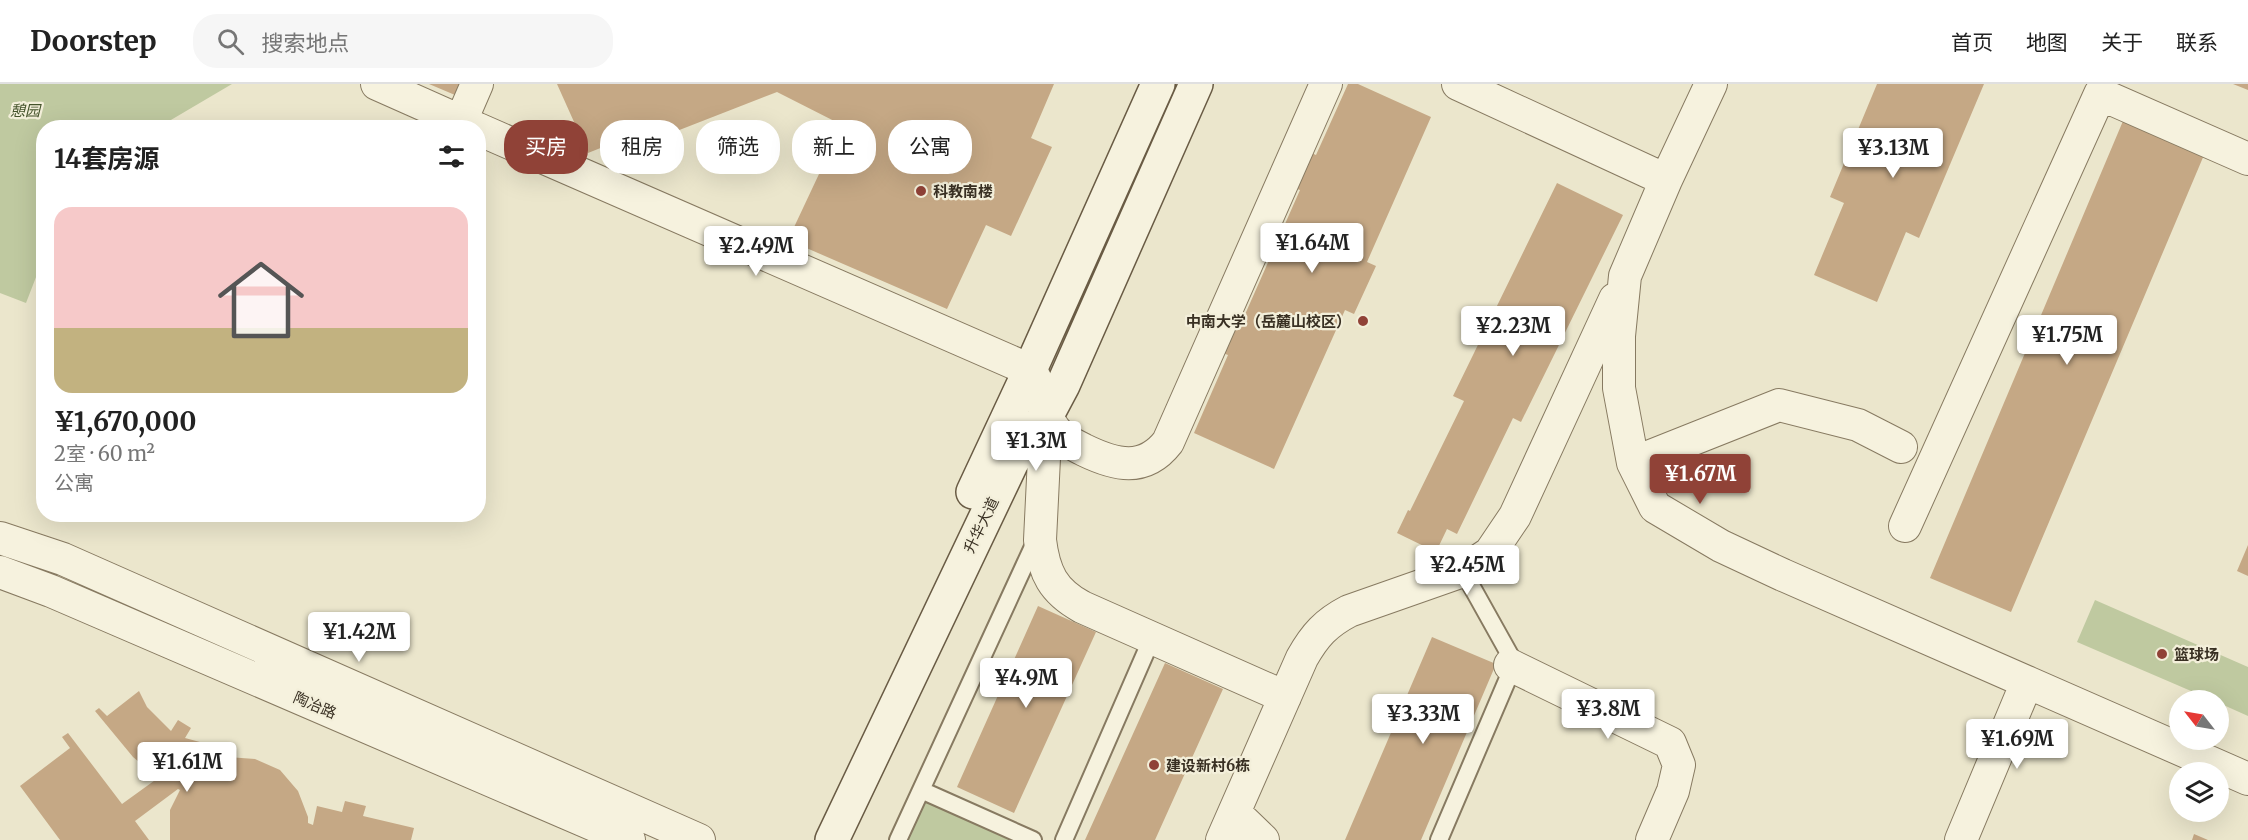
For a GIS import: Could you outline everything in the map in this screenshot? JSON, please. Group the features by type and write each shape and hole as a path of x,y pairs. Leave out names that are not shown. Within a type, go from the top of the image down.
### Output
{"street":[{"path":"376,84 458,120"},
{"path":"473,120 477,84"},
{"name":"升华大道","path":"809,840 1030,370 1158,84"},
{"name":"升华大道","path":"832,840 1012,462 1027,439 1046,417 1067,374 1196,84"},
{"path":"1046,417 1057,433 1068,442 1099,457 1132,464 1147,460 1160,452 1168,442 1326,84"},
{"path":"1458,84 1666,180"},
{"path":"1263,840 1228,827 1302,658 1314,638 1332,620 1349,611 1463,572 1490,554 1515,516 1711,84"},
{"path":"1905,526 2102,89 2248,159"},
{"path":"486,132 1030,370 1044,398 1046,417 1042,555 1053,585 1066,599 1285,697"},
{"path":"1625,276 1619,336 1619,388 1633,464 1655,507 1721,546 1784,576 2248,779"},
{"path":"1633,464 1779,405 1858,425 1901,447"},
{"path":"0,538 63,559 699,840"},
{"name":"陶冶路","path":"0,572 51,591 629,840"},
{"path":"1510,665 1670,743 1679,765 1673,791 1652,840"},
{"path":"1961,840 2027,682"}],"lane":[{"path":"898,840 1041,529"},
{"path":"1439,840 1509,676 1511,657 1463,572"},
{"path":"1064,840 1152,638"},
{"path":"921,790 1033,840"}],"green space":[{"name":"憩园","path":"0,84 232,84 171,120 36,120 36,277 26,303 0,293"},
{"name":"篮球场","path":"2095,600 2248,667 2248,716 2229,707 2229,690 2189,690 2077,642"},
{"path":"925,801 1012,840 907,840"}],"building":[{"path":"429,84 460,84 455,95"},
{"name":"科教南楼","path":"557,84 1054,84 1031,138 1052,147 1011,236 986,225 947,309 788,240 819,174 876,174 876,120 832,120 777,92 705,120 696,120 696,124 684,128 684,120 600,120 600,148 588,153 588,120 573,120"},
{"path":"1348,84 1358,84 1431,117 1367,262 1376,266 1354,314 1345,310 1274,469 1194,433 1228,355 1220,352 1236,316 1243,319 1300,190 1294,188 1309,152 1316,155"},
{"path":"1877,84 1984,84 1919,238 1906,232 1877,302 1814,275 1844,203 1830,197"},
{"path":"2233,84 2248,84 2248,90"},
{"path":"2123,121 2204,155 2011,612 1930,578"},
{"path":"1557,183 1623,215 1521,422 1513,418 1457,534 1447,529 1436,552 1397,533 1464,401 1453,396"},
{"path":"2248,545 2248,576 2237,571"},
{"path":"1038,606 1096,632 1014,813 957,787"},
{"path":"1432,637 1496,664 1421,840 1345,840"},
{"name":"建设新村6栋","path":"1165,663 1223,689 1155,840 1085,840"},
{"path":"139,691 147,707 171,731 178,720 191,728 185,738 211,745 195,773 203,767 228,757 255,759 280,770 298,791 308,823 313,825 317,806 342,812 345,801 366,806 363,816 414,828 411,840 170,840 170,810 180,790 178,789 135,821 149,840 60,840 20,786 70,748 62,737 68,733 122,804 158,778 133,757 95,711 99,708 107,716"},
{"path":"2194,834 2208,840 2192,840"}],"place":[{"name":"科教南楼","path":"921,191"},
{"name":"中南大学（岳麓山校区）","path":"1363,321"},
{"name":"篮球场","path":"2162,654"},
{"name":"建设新村6栋","path":"1154,765"}]}
